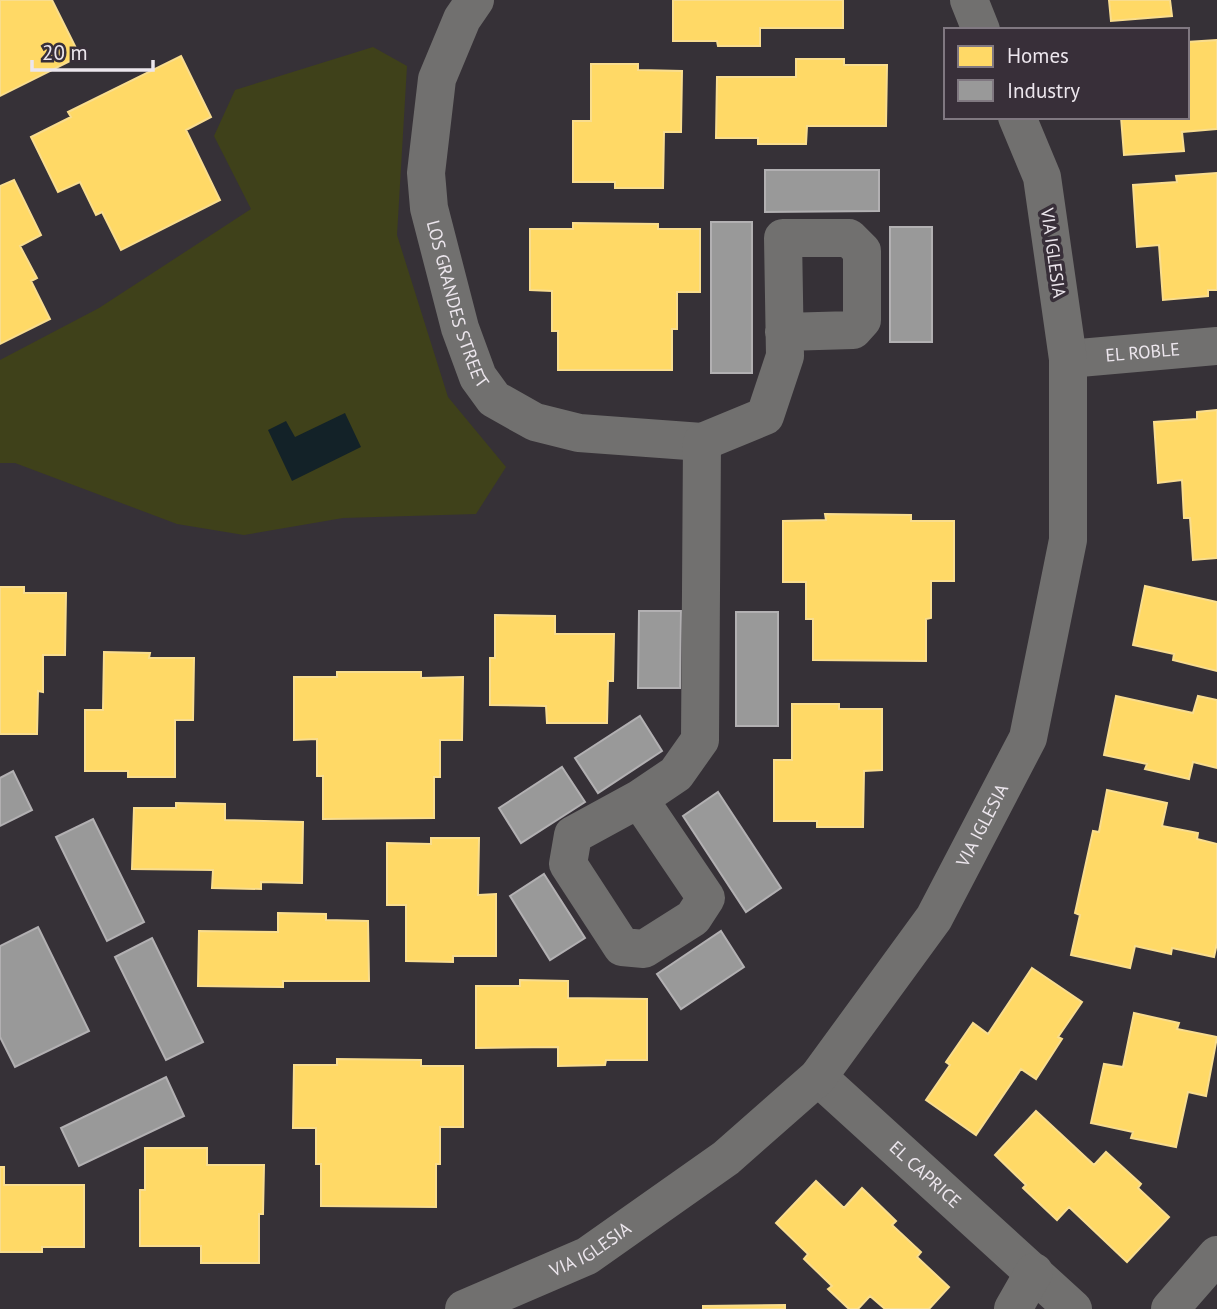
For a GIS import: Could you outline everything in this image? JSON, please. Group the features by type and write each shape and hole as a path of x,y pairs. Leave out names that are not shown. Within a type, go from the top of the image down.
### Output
{"street":[{"name":"LOS GRANDES STREET","path":"475,0 462,19 436,79 426,173 429,208 456,315 478,377 494,399 535,422 579,433 702,442 765,416 785,356 784,332 783,238 849,238 862,251 862,320 853,330 784,332"},
{"path":"969,0 980,28"},
{"name":"VIA IGLESIA","path":"464,1309 587,1256 726,1158 818,1077 934,918 1028,738 1068,540 1068,359 1042,177 1018,119"},
{"name":"EL ROBLE","path":"1068,359 1217,346"},
{"path":"639,799 706,898 693,918 643,949 622,947 568,864 573,835 639,799 676,774 700,740 702,442"},
{"name":"EL CAPRICE","path":"818,1077 1073,1309"},
{"path":"1170,1309 1217,1255"},
{"path":"1013,1309 1034,1272"}],"green space":[{"path":"373,47 407,66 397,235 448,397 506,467 476,514 343,518 244,535 177,524 15,463 0,463 0,360 99,308 251,209 214,136 235,90"}],"shaded area":[{"path":"345,413 361,447 292,481 268,430 286,421 295,437"}],"building: Homes":[{"path":"0,0 52,0 80,56 0,96"},
{"path":"673,0 843,0 843,28 760,28 760,46 718,46 717,41 673,41"},
{"path":"1109,0 1170,0 1172,16 1111,21"},
{"path":"1217,40 1217,129 1182,132 1184,151 1124,155 1121,119 1189,119 1189,42"},
{"path":"181,56 211,117 186,130 220,200 121,250 102,212 96,215 80,182 58,192 31,137 71,117 68,112"},
{"path":"796,59 844,59 844,65 887,65 886,126 807,126 806,144 758,144 758,138 716,138 717,77 796,77"},
{"path":"591,64 638,64 638,70 682,71 681,132 664,132 663,188 615,188 615,182 573,182 573,121 591,121"},
{"path":"1217,173 1217,290 1208,290 1208,296 1163,300 1159,245 1137,247 1133,185 1177,182 1176,176"},
{"path":"14,180 41,235 20,246 37,278 31,281 50,319 0,344 0,186"},
{"path":"573,223 658,224 658,229 700,229 700,292 677,292 677,329 672,329 672,370 558,370 558,331 552,331 552,291 530,290 530,229 573,229"},
{"path":"1217,410 1217,558 1193,560 1190,518 1184,518 1182,480 1158,483 1154,422 1197,419 1197,412"},
{"path":"825,514 911,515 911,521 954,521 954,581 931,581 931,618 926,619 926,661 813,660 813,619 806,619 806,582 783,582 783,521 826,520"},
{"path":"1145,586 1217,602 1217,671 1173,660 1174,654 1133,645"},
{"path":"0,587 24,587 24,593 66,593 65,655 43,655 43,692 38,691 37,734 0,734"},
{"path":"495,615 555,616 555,634 614,634 613,681 608,681 607,723 547,723 546,706 490,705 490,658 495,658"},
{"path":"104,652 150,653 149,658 194,658 193,720 175,720 175,777 128,777 128,771 85,771 85,710 103,710"},
{"path":"337,672 421,672 421,678 463,677 462,740 440,740 440,777 434,777 434,818 323,819 323,776 317,776 317,739 294,740 294,677 337,677"},
{"path":"1116,696 1193,713 1198,696 1217,700 1217,768 1193,762 1189,779 1145,769 1147,764 1104,755"},
{"path":"792,704 839,704 839,709 882,709 882,770 864,771 863,827 817,827 817,821 774,821 774,760 792,760"},
{"path":"1107,790 1167,803 1162,826 1198,833 1197,839 1217,844 1217,943 1214,957 1172,948 1171,954 1135,946 1130,968 1071,955 1080,915 1075,913 1093,831 1099,832"},
{"path":"176,803 225,804 225,820 303,822 302,883 261,882 261,889 212,888 213,870 132,869 134,808 176,808"},
{"path":"431,838 479,838 478,895 496,894 496,956 453,956 453,962 406,961 406,905 387,905 387,843 431,844"},
{"path":"278,913 326,914 326,920 368,921 369,981 283,981 283,987 198,986 199,931 278,932"},
{"path":"1032,968 1082,1002 1058,1037 1062,1039 1036,1079 1021,1069 976,1135 926,1100 950,1065 946,1062 973,1023 988,1034"},
{"path":"520,980 568,981 568,998 647,999 647,1060 606,1060 605,1065 558,1066 558,1047 476,1048 476,986 520,986"},
{"path":"1134,1013 1179,1023 1177,1029 1217,1037 1206,1096 1188,1092 1176,1147 1131,1138 1133,1132 1091,1123 1104,1064 1123,1067"},
{"path":"337,1059 421,1060 421,1066 463,1066 463,1127 440,1127 440,1164 436,1164 436,1207 321,1206 321,1164 316,1164 316,1128 293,1128 294,1065 337,1065"},
{"path":"1036,1111 1094,1165 1106,1152 1141,1184 1138,1188 1169,1217 1127,1262 1069,1207 1057,1220 1023,1188 1026,1185 995,1155"},
{"path":"145,1148 207,1148 207,1165 264,1165 263,1214 259,1214 259,1263 201,1263 201,1246 140,1246 140,1190 145,1190"},
{"path":"0,1167 4,1167 4,1185 84,1185 84,1247 42,1247 42,1252 0,1252"},
{"path":"816,1181 844,1208 862,1188 896,1221 892,1225 921,1252 917,1257 949,1287 929,1309 885,1309 870,1296 858,1309 849,1309 828,1289 832,1286 804,1259 808,1254 776,1223"},
{"path":"785,1305 785,1309 703,1309 703,1306"}],"building: Industry":[{"path":"765,170 879,170 879,211 765,212"},
{"path":"711,222 752,222 752,373 711,373"},
{"path":"890,227 932,227 932,342 890,342"},
{"path":"639,611 681,611 680,688 638,688"},
{"path":"736,612 778,612 778,726 736,726"},
{"path":"640,716 662,751 598,793 575,758"},
{"path":"562,767 585,802 521,843 499,808"},
{"path":"13,771 32,810 0,826 0,778"},
{"path":"718,792 781,888 746,912 683,816"},
{"path":"93,819 144,922 107,941 56,837"},
{"path":"544,874 585,938 550,960 510,896"},
{"path":"38,927 89,1031 15,1067 0,1037 0,946"},
{"path":"721,931 744,967 681,1009 657,974"},
{"path":"152,938 203,1042 166,1060 115,957"},
{"path":"166,1077 184,1116 79,1166 61,1128"}]}
